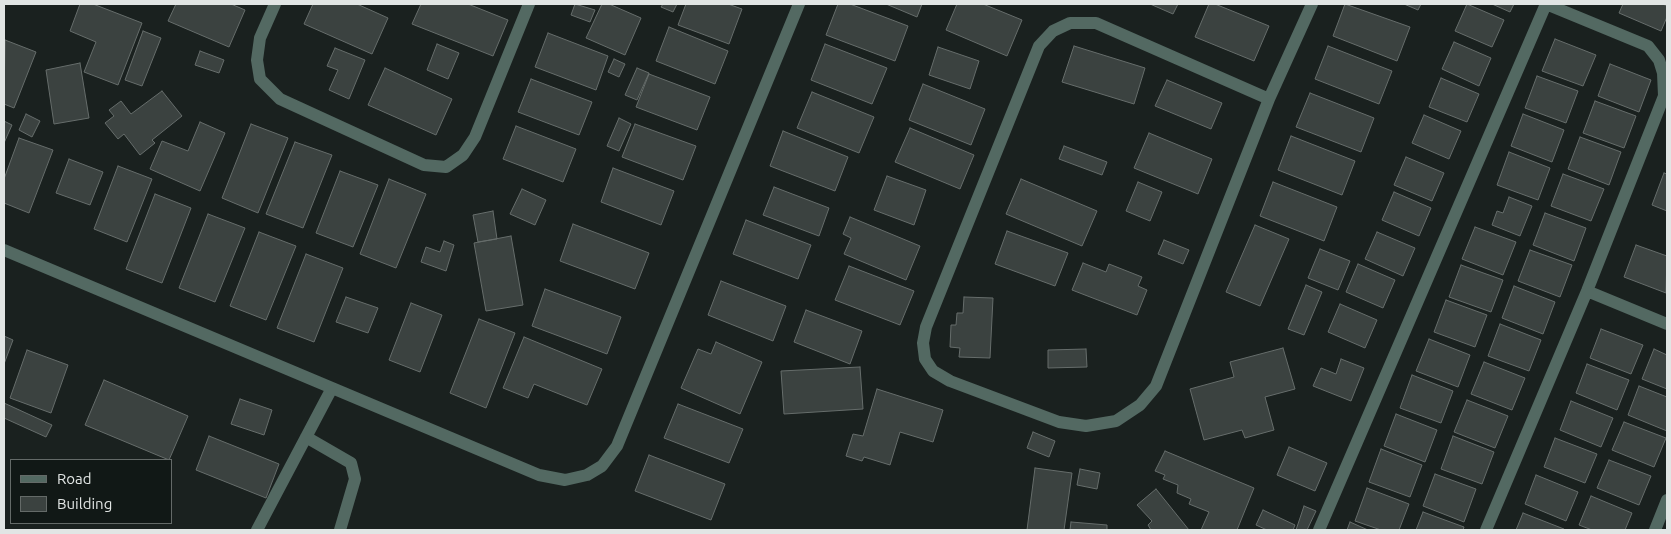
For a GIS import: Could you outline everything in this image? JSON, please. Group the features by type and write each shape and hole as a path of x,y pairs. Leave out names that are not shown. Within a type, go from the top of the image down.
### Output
{"street":[{"path":"275,4 260,38 258,60 260,79 280,99 424,165 446,167 463,155 476,137 529,4"},
{"path":"4,250 538,475 565,480 587,475 602,466 618,446 799,4"},
{"path":"1269,99 1096,23 1070,23 1052,31 1039,46 926,327 922,343 925,359 933,371 950,381 1059,422 1086,426 1116,421 1140,406 1156,386 1269,99 1312,4"},
{"path":"1319,530 1546,4 1648,46 1659,60 1664,73 1664,96 1587,291 1486,530"},
{"path":"1587,291 1667,324"},
{"path":"257,530 332,388"},
{"path":"306,437 351,463 355,479 340,530"},
{"path":"1655,530 1667,500"}],"building":[{"path":"80,4 93,4 142,23 118,85 84,72 96,42 70,31"},
{"path":"176,4 231,4 245,10 229,47 168,21"},
{"path":"313,4 357,4 388,18 372,54 304,24"},
{"path":"421,4 468,4 508,20 493,56 412,24"},
{"path":"575,4 595,10 590,22 571,15"},
{"path":"602,4 609,4 641,18 625,55 586,38"},
{"path":"663,4 677,4 673,12 661,7"},
{"path":"686,4 728,4 742,9 729,44 678,25"},
{"path":"838,4 850,4 908,26 895,61 826,35"},
{"path":"886,4 922,4 917,17"},
{"path":"957,4 983,4 1022,20 1007,56 946,30"},
{"path":"1150,4 1178,4 1173,14"},
{"path":"1209,4 1215,4 1269,26 1254,61 1195,37"},
{"path":"1345,4 1410,27 1397,61 1333,36"},
{"path":"1404,4 1421,4 1418,10"},
{"path":"1467,4 1504,20 1492,47 1455,31"},
{"path":"1492,4 1514,4 1510,12"},
{"path":"1623,4 1663,4 1667,6 1667,17 1661,31 1619,13"},
{"path":"669,27 728,51 715,84 656,61"},
{"path":"143,31 161,38 142,86 125,80"},
{"path":"548,33 608,56 596,90 535,67"},
{"path":"1555,39 1596,55 1583,86 1542,71"},
{"path":"5,40 36,52 14,108 4,104"},
{"path":"1454,42 1491,58 1479,86 1442,69"},
{"path":"437,44 459,53 448,79 427,70"},
{"path":"825,44 887,68 872,104 811,80"},
{"path":"1074,46 1145,68 1134,104 1062,82"},
{"path":"1328,46 1392,71 1379,104 1315,79"},
{"path":"938,47 979,61 970,89 929,75"},
{"path":"335,48 365,60 349,99 329,90 338,70 327,66"},
{"path":"200,51 224,60 219,73 195,65"},
{"path":"614,59 625,64 619,77 608,72"},
{"path":"80,63 89,118 54,124 46,70"},
{"path":"1610,64 1651,80 1639,112 1598,96"},
{"path":"385,68 452,99 436,135 368,105"},
{"path":"637,68 649,73 637,100 625,95"},
{"path":"649,74 710,97 697,130 636,107"},
{"path":"1537,76 1578,91 1566,123 1525,108"},
{"path":"1441,78 1479,94 1467,122 1429,107"},
{"path":"531,79 592,102 579,135 518,112"},
{"path":"1167,80 1222,103 1211,129 1155,106"},
{"path":"923,84 985,109 971,145 909,120"},
{"path":"162,91 182,116 152,140 155,143 140,155 124,134 118,139 105,123 114,116 109,110 121,101 131,114"},
{"path":"812,92 874,117 859,153 797,128"},
{"path":"1310,93 1374,118 1361,152 1296,127"},
{"path":"1595,101 1636,116 1624,148 1583,133"},
{"path":"26,114 40,121 32,137 19,130"},
{"path":"1523,114 1564,130 1552,162 1511,146"},
{"path":"1424,115 1461,131 1449,159 1412,143"},
{"path":"619,118 631,124 619,151 607,146"},
{"path":"4,121 12,125 4,143"},
{"path":"200,122 225,133 200,191 150,169 162,141 188,151"},
{"path":"251,124 288,138 258,213 222,198"},
{"path":"635,124 696,146 683,180 622,157"},
{"path":"516,126 576,149 563,182 503,159"},
{"path":"910,128 974,155 960,189 895,162"},
{"path":"783,131 848,157 835,191 770,166"},
{"path":"1149,133 1212,159 1198,194 1134,168"},
{"path":"1291,136 1355,161 1342,195 1278,170"},
{"path":"1580,137 1621,152 1609,185 1568,169"},
{"path":"19,138 53,150 29,213 4,203 4,179"},
{"path":"295,142 332,155 303,228 266,214"},
{"path":"1064,146 1107,162 1102,175 1059,159"},
{"path":"1509,152 1550,168 1538,200 1497,185"},
{"path":"1406,157 1444,173 1432,201 1394,185"},
{"path":"69,159 103,172 90,205 56,193"},
{"path":"118,166 152,179 127,242 94,229"},
{"path":"613,168 674,191 661,225 601,202"},
{"path":"340,171 378,185 353,247 316,233"},
{"path":"1664,173 1667,174 1667,211 1652,205"},
{"path":"1563,174 1604,189 1591,221 1551,206"},
{"path":"887,176 926,190 914,225 874,210"},
{"path":"389,179 426,194 396,268 360,254"},
{"path":"1021,179 1097,211 1082,246 1006,214"},
{"path":"1138,182 1162,192 1150,221 1126,211"},
{"path":"1273,182 1337,207 1324,241 1260,216"},
{"path":"774,187 829,208 819,236 763,215"},
{"path":"522,189 546,200 535,225 510,214"},
{"path":"1394,192 1431,208 1419,236 1382,220"},
{"path":"155,194 191,208 162,283 126,269"},
{"path":"1509,197 1532,206 1520,236 1492,225 1497,211 1503,213"},
{"path":"493,211 497,239 478,242 473,215"},
{"path":"1545,213 1586,228 1574,261 1533,245"},
{"path":"208,214 245,228 215,302 179,288"},
{"path":"850,217 920,246 906,280 844,254 851,238 843,234"},
{"path":"746,220 811,245 798,279 733,254"},
{"path":"573,224 649,253 635,289 560,261"},
{"path":"1255,225 1289,239 1260,306 1226,292"},
{"path":"1475,227 1516,242 1503,275 1462,259"},
{"path":"1007,231 1068,253 1055,286 995,264"},
{"path":"259,232 296,246 266,320 230,306"},
{"path":"1377,232 1415,248 1403,276 1365,259"},
{"path":"511,236 523,305 486,311 474,243"},
{"path":"1164,240 1189,250 1183,264 1158,254"},
{"path":"444,241 454,245 446,271 421,262 426,247 440,252"},
{"path":"1636,245 1667,256 1666,293 1624,277"},
{"path":"1320,249 1350,261 1338,290 1308,278"},
{"path":"1530,250 1572,265 1560,297 1518,281"},
{"path":"306,254 343,268 314,342 277,328"},
{"path":"1083,263 1106,272 1109,264 1142,277 1138,286 1147,290 1137,315 1072,290"},
{"path":"1358,264 1395,280 1383,308 1346,292"},
{"path":"1461,265 1503,280 1491,312 1449,297"},
{"path":"849,266 914,291 900,325 835,300"},
{"path":"721,281 786,306 773,341 708,315"},
{"path":"1306,285 1322,292 1304,335 1288,329"},
{"path":"1514,286 1555,302 1543,334 1502,318"},
{"path":"545,289 621,317 607,354 532,326"},
{"path":"346,297 378,308 368,333 336,322"},
{"path":"964,297 993,298 990,358 959,357 960,348 950,347 951,325 956,325 957,313 963,313"},
{"path":"1446,300 1487,315 1475,347 1434,332"},
{"path":"411,303 442,315 420,372 389,360"},
{"path":"1340,304 1377,320 1365,348 1328,332"},
{"path":"806,310 862,331 850,364 794,342"},
{"path":"479,319 515,333 486,408 450,393"},
{"path":"1500,324 1541,340 1529,371 1488,356"},
{"path":"1601,329 1643,345 1631,374 1590,358"},
{"path":"4,336 13,340 4,364"},
{"path":"524,337 602,369 587,405 534,384 528,398 503,388"},
{"path":"1429,339 1470,355 1458,387 1416,371"},
{"path":"716,342 762,362 740,414 681,388 698,349 711,354"},
{"path":"1283,348 1295,389 1265,397 1274,430 1245,438 1242,430 1204,440 1190,389 1234,377 1230,362"},
{"path":"1086,349 1087,367 1048,368 1048,350"},
{"path":"1654,349 1667,355 1667,389 1642,379"},
{"path":"27,350 68,365 51,413 10,398"},
{"path":"1341,359 1364,368 1351,401 1313,386 1321,368 1336,374"},
{"path":"1484,362 1525,378 1512,410 1471,394"},
{"path":"1587,364 1629,380 1617,410 1576,393"},
{"path":"860,367 863,409 784,414 781,371"},
{"path":"1412,375 1453,391 1441,423 1400,408"},
{"path":"104,380 188,416 169,459 85,425"},
{"path":"1639,386 1667,397 1667,431 1628,415"},
{"path":"877,389 943,410 933,442 900,432 890,465 864,457 862,461 846,456 853,434 863,436"},
{"path":"240,399 272,410 264,435 231,424"},
{"path":"1467,400 1508,416 1495,448 1454,432"},
{"path":"1571,401 1613,418 1601,447 1560,430"},
{"path":"4,403 52,425 46,437 4,418"},
{"path":"678,404 743,429 729,463 664,438"},
{"path":"1396,414 1437,430 1425,462 1384,446"},
{"path":"1624,422 1666,438 1654,467 1612,450"},
{"path":"1033,432 1055,441 1049,457 1027,448"},
{"path":"209,436 279,464 266,498 196,470"},
{"path":"1453,436 1494,452 1482,484 1441,469"},
{"path":"1555,438 1597,454 1585,483 1544,467"},
{"path":"1289,447 1327,463 1315,491 1277,475"},
{"path":"1381,449 1422,465 1410,497 1369,482"},
{"path":"1165,451 1254,488 1237,530 1201,530 1209,512 1189,504 1191,499 1177,493 1178,485 1163,479 1165,475 1155,471"},
{"path":"649,455 725,484 711,520 635,491"},
{"path":"1609,460 1651,476 1639,505 1597,488"},
{"path":"1035,468 1072,473 1064,530 1027,530"},
{"path":"1080,469 1100,473 1097,489 1077,485"},
{"path":"1435,474 1476,489 1464,522 1423,506"},
{"path":"1536,475 1578,492 1566,521 1525,504"},
{"path":"1367,488 1409,504 1399,530 1381,530 1355,521"},
{"path":"1156,489 1189,530 1151,530 1148,525 1152,521 1137,505"},
{"path":"1591,496 1632,513 1625,530 1592,530 1579,525"},
{"path":"1304,506 1316,511 1307,530 1296,530"},
{"path":"1263,510 1295,525 1293,530 1267,530 1256,525"},
{"path":"1423,512 1464,527 1463,530 1416,530"},
{"path":"1523,513 1564,529 1564,530 1516,530"},
{"path":"1071,522 1107,525 1107,530 1070,530"},
{"path":"1350,522 1368,530 1347,530"}]}
